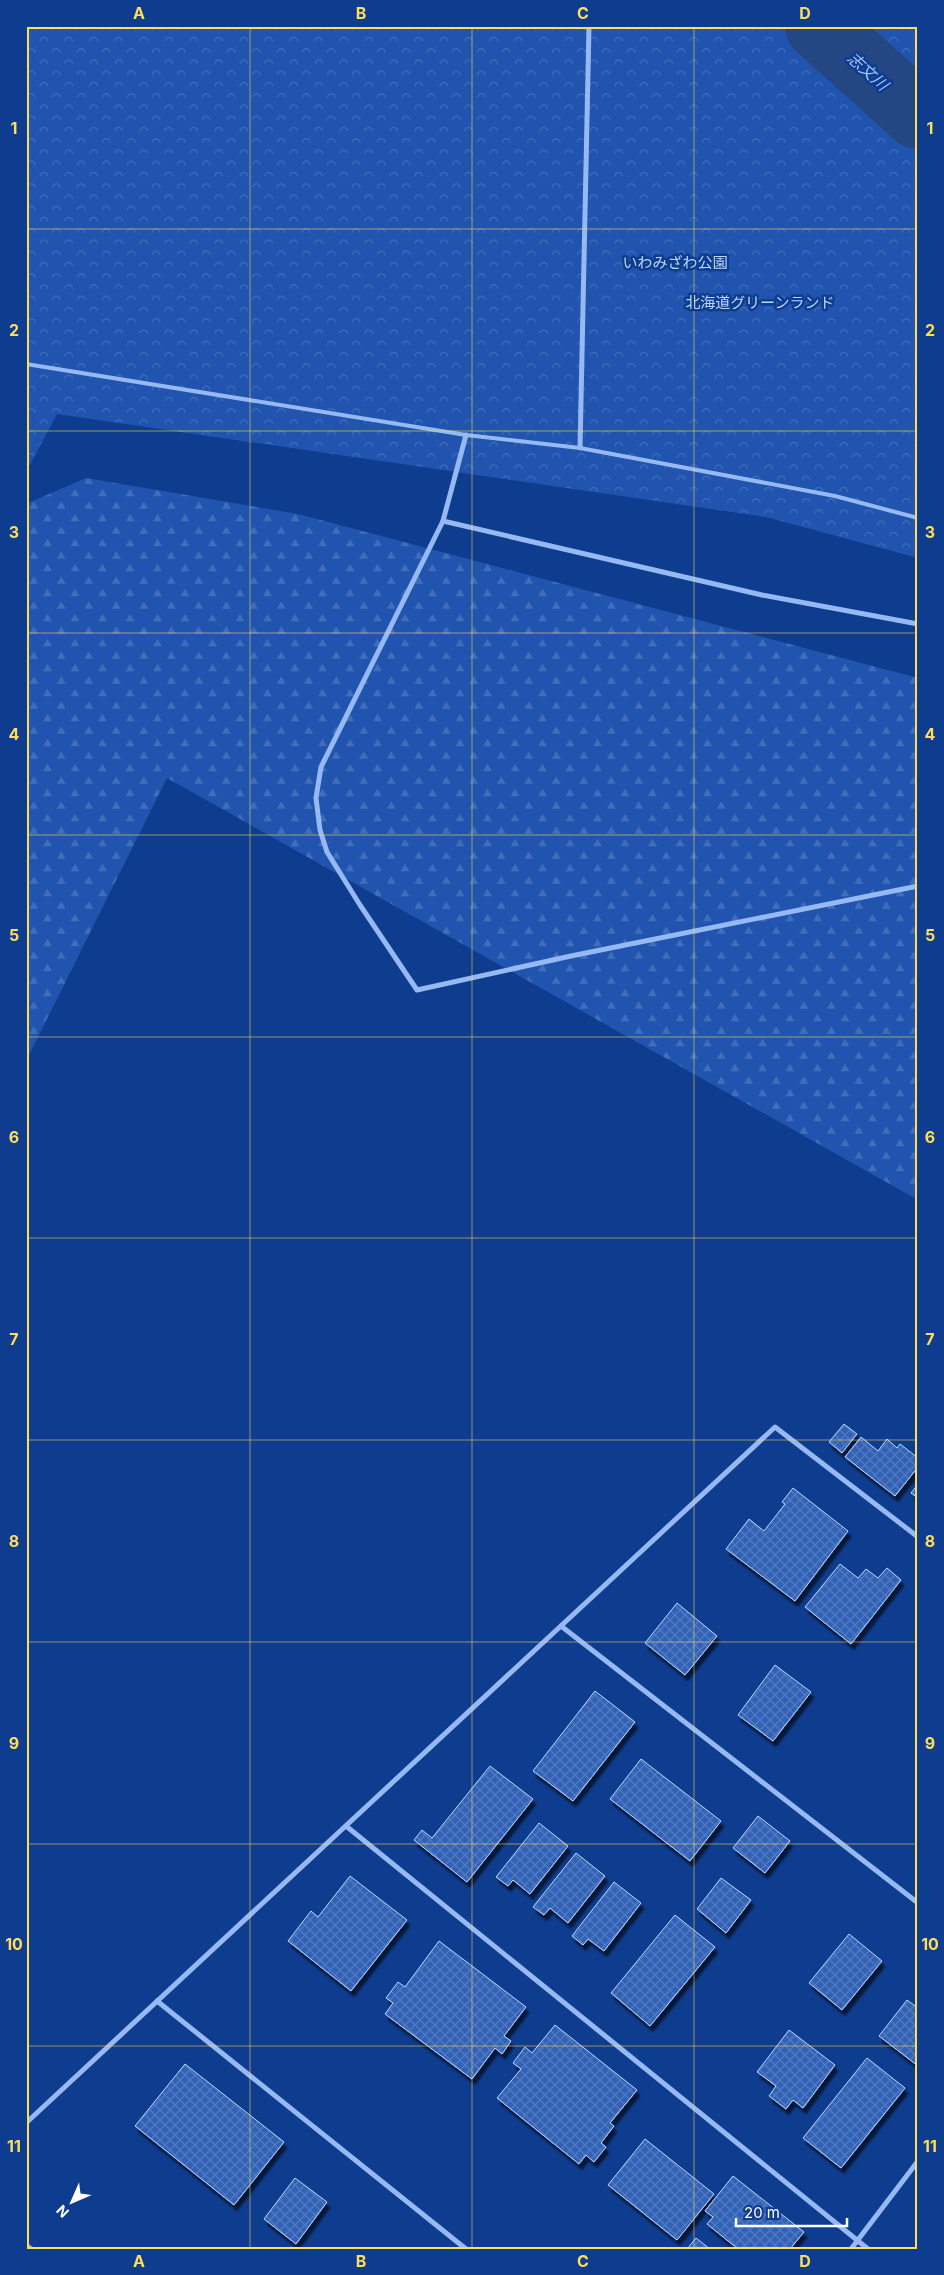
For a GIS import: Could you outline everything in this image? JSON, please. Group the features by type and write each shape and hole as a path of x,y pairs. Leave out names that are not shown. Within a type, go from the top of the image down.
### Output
{"street":[{"path":"580,448 589,26"},
{"path":"466,435 443,521 321,767 316,798 320,830 327,852 360,906 417,990 581,954 918,886"},
{"path":"443,521 762,595 918,624"},
{"path":"26,2122 775,1427 918,1537"},
{"path":"561,1626 918,1903"},
{"path":"346,1826 868,2249"},
{"path":"157,2001 466,2249"},
{"path":"851,2249 918,2162"},
{"path":"26,2245 31,2249"}],"lane":[{"path":"26,364 466,435 580,448 834,496 918,518"}],"green space":[{"name":"いわみざわ公園","path":"26,26 918,26 918,558 766,517 57,414 26,472"},
{"path":"86,478 298,514 918,678 918,1200 167,778 26,1061 26,504"}],"building":[{"path":"844,1424 857,1434 842,1453 829,1442"},
{"path":"861,1437 878,1451 887,1439 897,1448 900,1444 918,1458 918,1467 895,1496 845,1457"},
{"path":"918,1484 918,1498 911,1493"},
{"path":"793,1488 848,1531 795,1601 726,1549 749,1519 764,1531 785,1504 782,1502"},
{"path":"840,1564 858,1578 866,1569 878,1578 887,1568 901,1580 851,1644 805,1607"},
{"path":"677,1603 717,1636 685,1675 645,1643"},
{"path":"775,1665 811,1692 773,1741 738,1715"},
{"path":"595,1691 635,1722 573,1801 533,1771"},
{"path":"641,1759 721,1821 690,1861 610,1799"},
{"path":"490,1766 533,1799 467,1882 414,1840 422,1830 432,1838"},
{"path":"758,1816 790,1841 765,1873 733,1848"},
{"path":"539,1823 568,1846 530,1894 513,1880 508,1886 496,1877"},
{"path":"576,1853 605,1876 568,1923 550,1908 544,1915 533,1907"},
{"path":"350,1876 407,1920 351,1991 288,1941 311,1911 318,1917"},
{"path":"721,1878 751,1900 726,1933 697,1909"},
{"path":"614,1882 641,1903 604,1951 588,1939 583,1945 572,1936"},
{"path":"675,1915 715,1947 650,2026 611,1993"},
{"path":"849,1934 882,1961 842,2010 809,1983"},
{"path":"439,1941 526,2007 504,2036 511,2041 502,2054 495,2048 472,2079 385,2014 393,2003 386,1998 398,1982 405,1987"},
{"path":"907,2000 918,2008 918,2066 879,2036"},
{"path":"555,2025 637,2090 610,2123 614,2126 601,2143 606,2147 594,2162 586,2155 579,2164 497,2098 521,2069 513,2063 525,2047 532,2053"},
{"path":"789,2030 835,2065 803,2108 793,2100 786,2109 769,2096 776,2086 757,2072"},
{"path":"867,2058 905,2088 841,2168 803,2138"},
{"path":"185,2064 284,2142 234,2205 135,2126"},
{"path":"645,2139 714,2194 677,2240 608,2185"},
{"path":"733,2176 804,2232 790,2249 738,2249 707,2224 713,2217 705,2211"},
{"path":"295,2178 327,2202 296,2244 264,2219"},
{"path":"696,2238 710,2249 687,2249"}],"waterway":[{"name":"志文川","path":"819,26 918,115"}],"park label":[{"name":"北海道グリーンランド","path":"760,303"}]}
